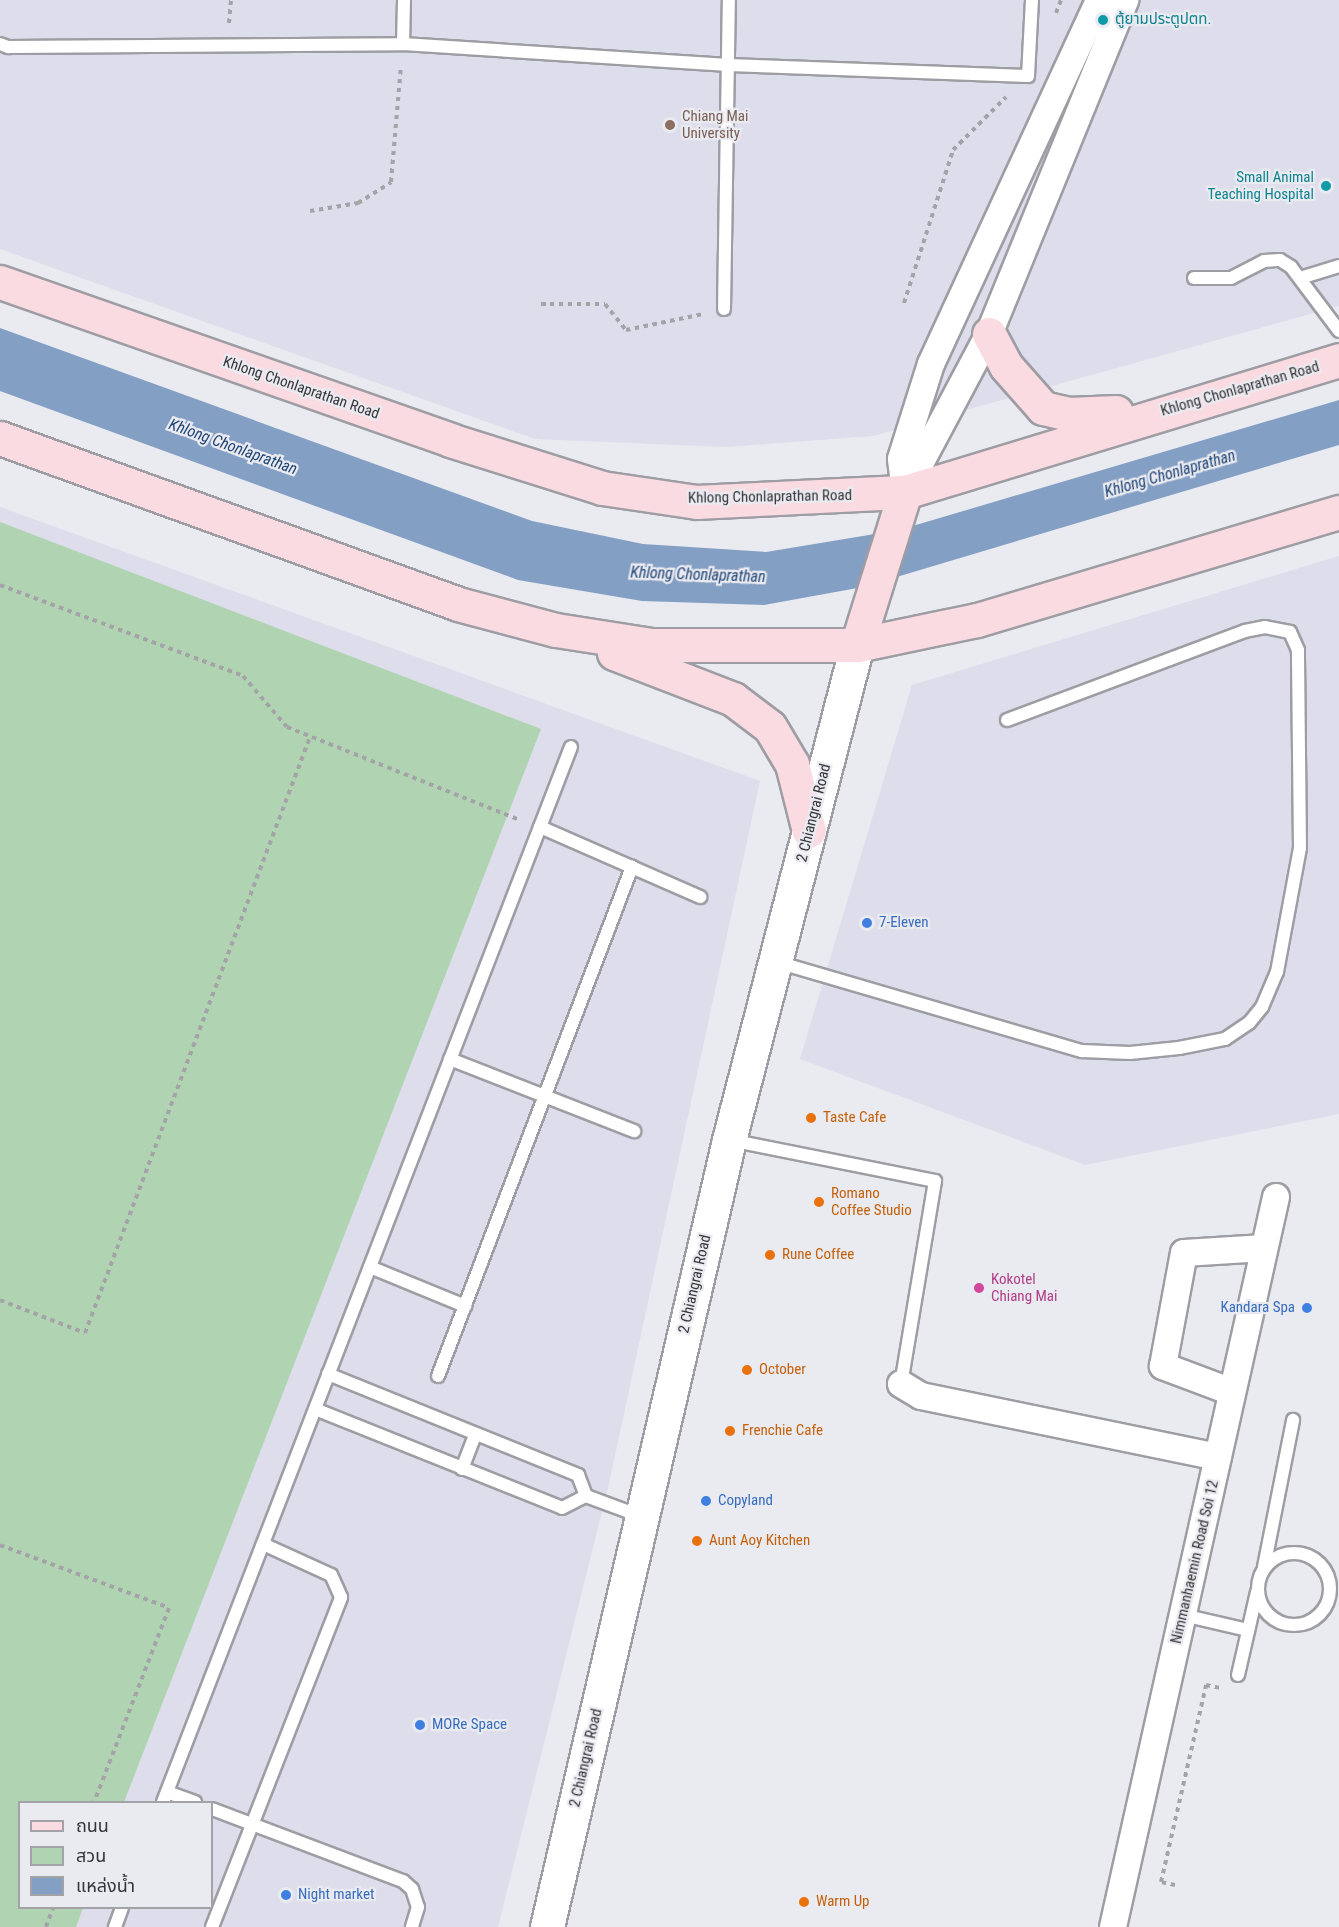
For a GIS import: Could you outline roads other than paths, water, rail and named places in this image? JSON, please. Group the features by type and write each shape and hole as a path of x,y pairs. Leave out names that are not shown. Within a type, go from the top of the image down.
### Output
{"main road":[{"name":"Khlong Chonlaprathan Road","path":"0,282 438,436 602,488 697,502 903,499 1171,409 1339,360"},
{"path":"989,334 1006,366 1043,408 1068,414 1171,409"},
{"path":"0,438 458,604 556,630 652,645 857,645 977,620 1339,512"},
{"path":"857,645 903,499"},
{"path":"556,630 733,699 770,727 792,764 809,831"}],"street":[{"path":"903,499 901,459 932,364 1099,0"},
{"path":"903,499 989,334 1125,0"},
{"name":"2 Chiangrai Road","path":"548,1927 640,1516 729,1140 857,645"},
{"name":"Nimmanhaemin Road Soi 12","path":"1113,1927 1276,1197"},
{"path":"1232,1392 1163,1366 1184,1253 1264,1248"},
{"path":"900,1384 921,1396 1218,1457"}],"lane":[{"path":"403,44 404,0"},
{"path":"724,309 729,0"},
{"path":"0,44 8,47 403,44 728,65 1028,76 1032,0"},
{"path":"1194,278 1231,278 1264,261 1280,260 1300,278 1339,331"},
{"path":"1300,278 1339,266"},
{"path":"776,962 1082,1051 1130,1053 1179,1048 1225,1039 1249,1023 1262,1007 1277,972 1300,848 1298,650 1290,632 1265,627 1245,631 1007,720"},
{"path":"185,1801 165,1797 571,747"},
{"path":"540,827 700,897"},
{"path":"438,1376 543,1095 632,867"},
{"path":"450,1059 634,1131"},
{"path":"729,1140 935,1181 900,1384"},
{"path":"370,1267 465,1306"},
{"path":"328,1374 578,1475 586,1496"},
{"path":"315,1409 562,1508 586,1496 640,1516"},
{"path":"1238,1676 1257,1590 1264,1569 1293,1420"},
{"path":"462,1469 476,1435"},
{"path":"212,1927 341,1597 332,1575 262,1544"},
{"path":"1257,1590 1265,1611 1283,1624 1294,1626 1315,1620 1329,1602 1329,1578 1316,1559 1305,1554 1282,1554 1264,1569"},
{"path":"1183,1615 1248,1630"},
{"path":"213,1809 403,1881 412,1888 418,1907 412,1927"},
{"path":"115,1927 122,1909"}],"water":[{"name":"Khlong Chonlaprathan","path":"0,328 532,521 643,544 766,552 899,530 1339,400 1339,445 863,587 764,605 642,601 518,580 0,391"}],"place":[{"name":"ตู้ยามประตูปตท.","path":"1103,20"},
{"name":"Chiang Mai University","path":"670,125"},
{"name":"Small Animal Teaching Hospital","path":"1326,186"},
{"name":"7-Eleven","path":"867,923"},
{"name":"Taste Cafe","path":"811,1118"},
{"name":"Romano Coffee Studio","path":"819,1202"},
{"name":"Rune Coffee","path":"770,1255"},
{"name":"Kokotel Chiang Mai","path":"979,1288"},
{"name":"Kandara Spa","path":"1307,1308"},
{"name":"October","path":"747,1370"},
{"name":"Frenchie Cafe","path":"730,1431"},
{"name":"Copyland","path":"706,1501"},
{"name":"Aunt Aoy Kitchen","path":"697,1541"},
{"name":"MORe Space","path":"420,1725"},
{"name":"Night market","path":"286,1895"},
{"name":"Warm Up","path":"804,1902"}]}
